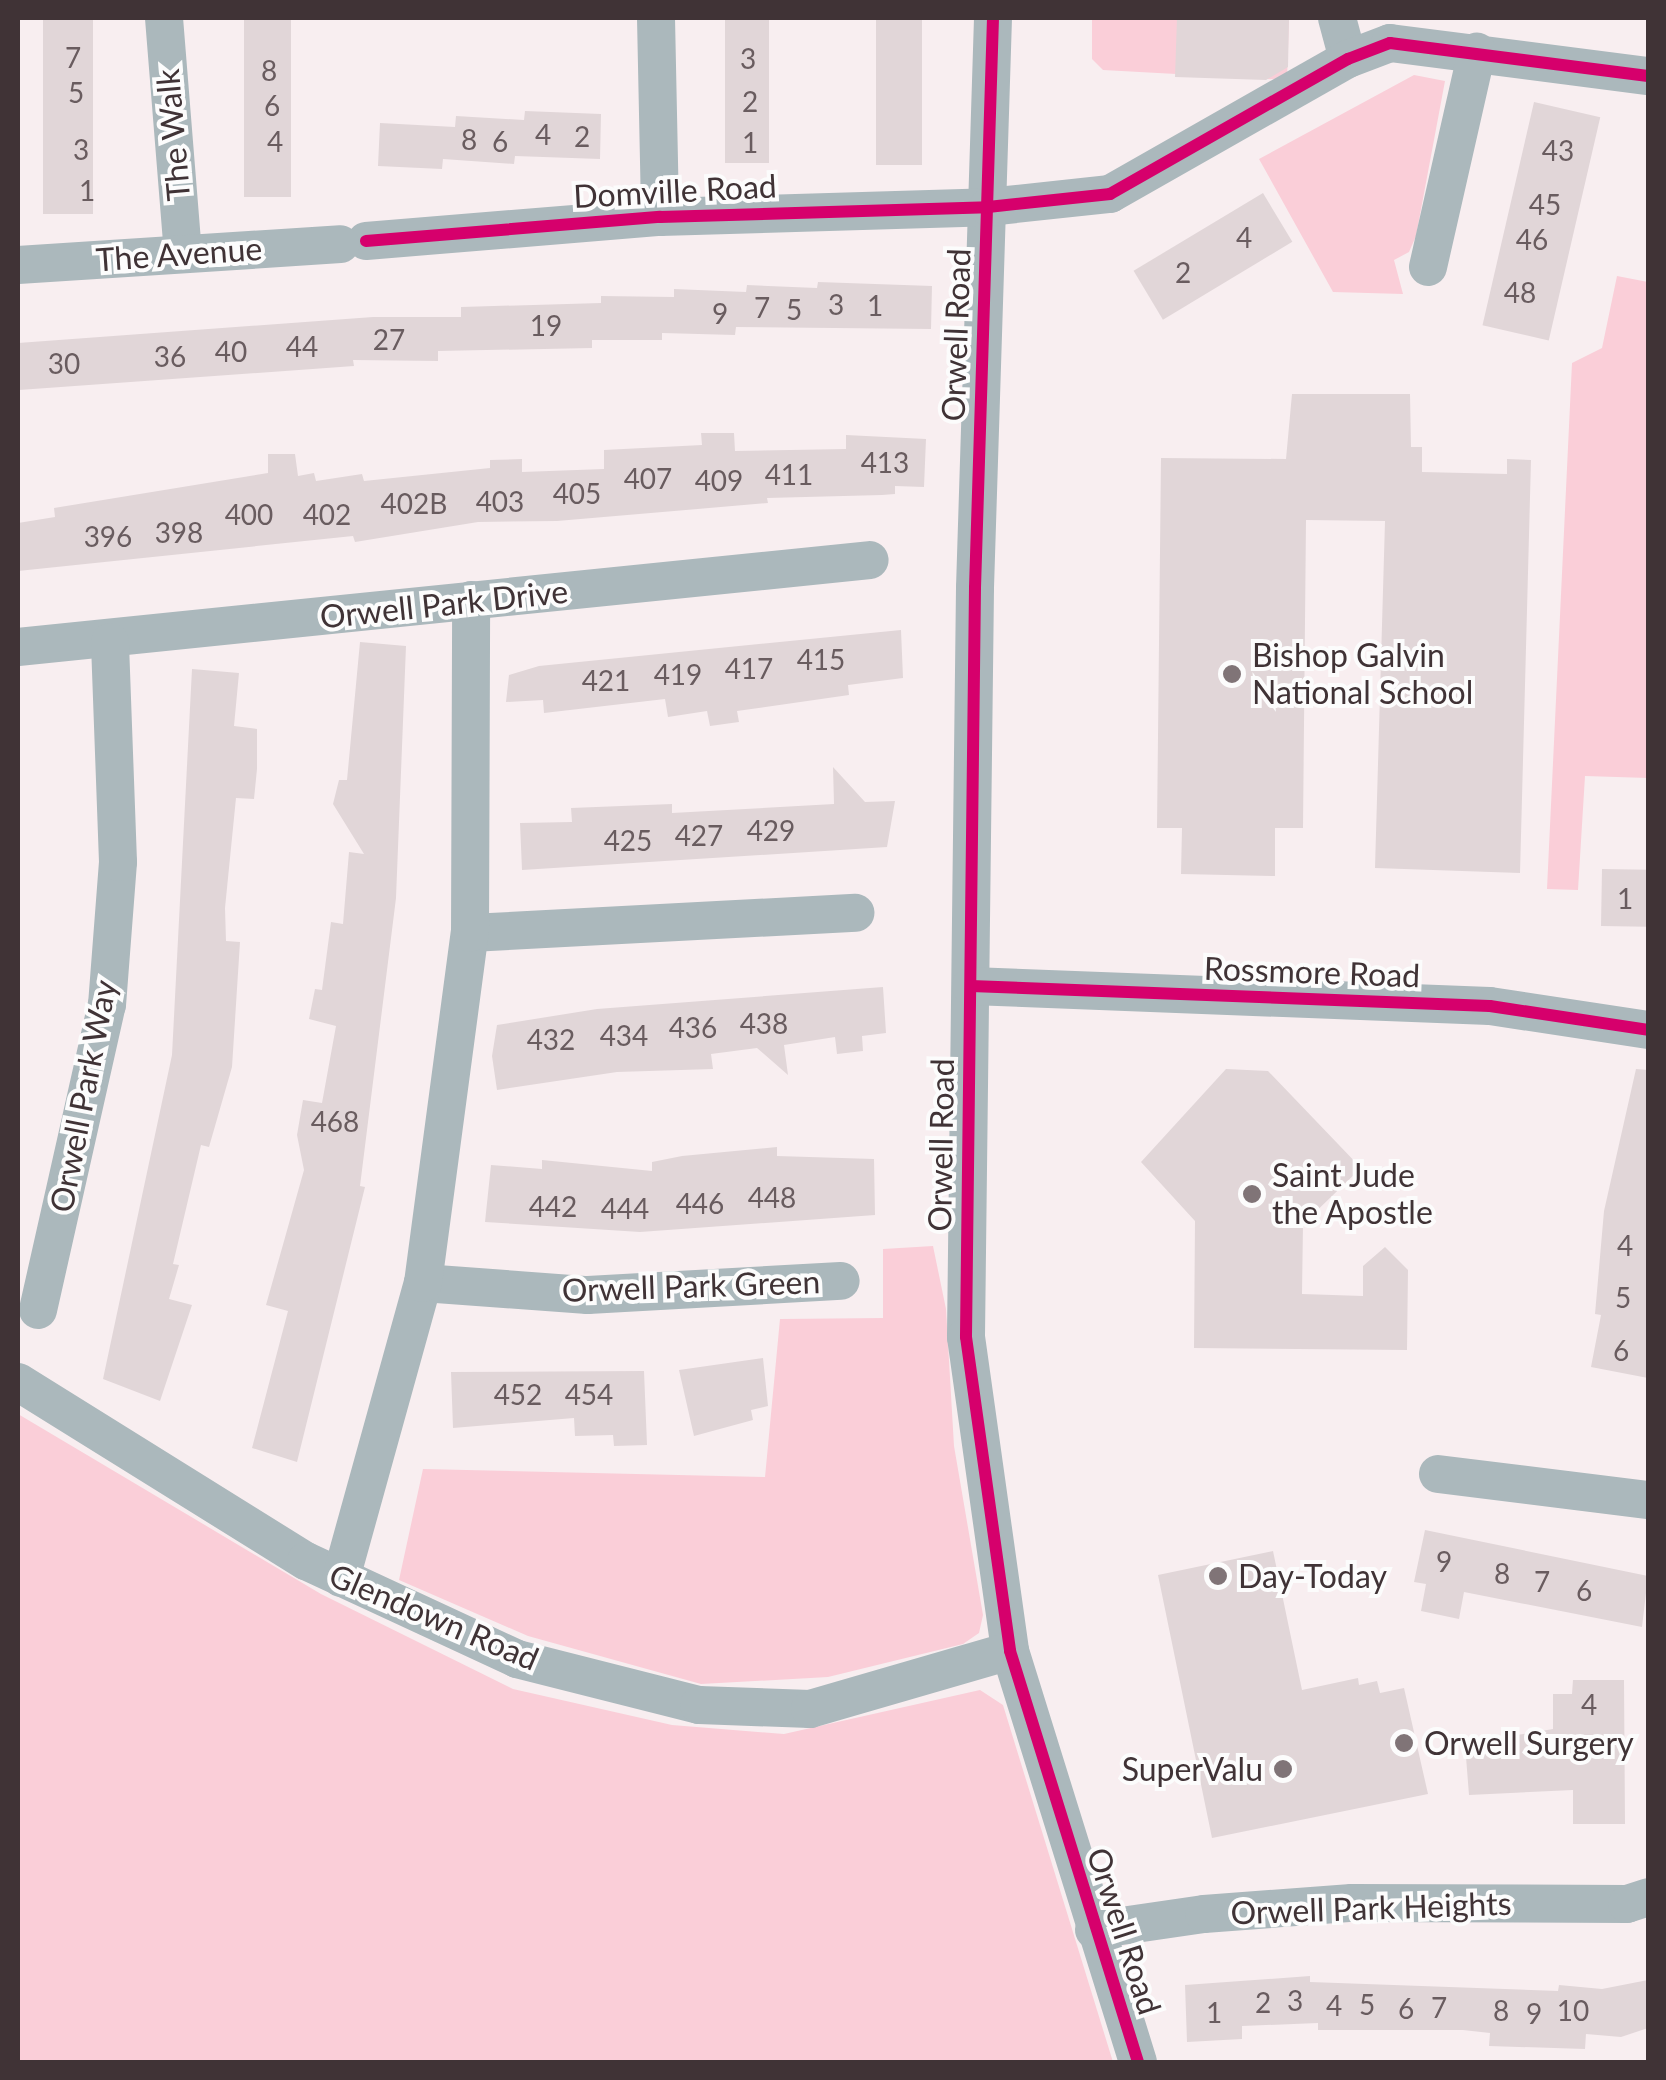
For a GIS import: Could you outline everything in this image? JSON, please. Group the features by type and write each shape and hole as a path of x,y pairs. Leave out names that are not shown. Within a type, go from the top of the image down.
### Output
{"street":[{"name":"The Walk","path":"164,18 184,252"},
{"path":"656,18 660,216"},
{"name":"Orwell Road","path":"993,18 966,1337 1010,1651 1138,2062"},
{"path":"1337,18 1348,59"},
{"name":"Domville Road","path":"353,243 660,216 988,206 1110,194 1348,59 1390,43 1477,51 1648,76"},
{"path":"1428,266 1477,51"},
{"name":"The Avenue","path":"18,265 353,243"},
{"name":"Orwell Park Drive","path":"18,647 110,642 471,600 870,560"},
{"path":"342,1578 423,1282 470,933 471,600"},
{"name":"Orwell Park Way","path":"38,1310 107,1005 118,862 110,642"},
{"path":"470,933 855,913"},
{"name":"Rossmore Road","path":"971,986 1490,1006 1648,1030"},
{"name":"Orwell Park Green","path":"423,1282 588,1295 840,1281"},
{"name":"Glendown Road","path":"18,1382 342,1578 517,1659 699,1705 810,1708 1010,1651"},
{"path":"1438,1474 1648,1500"},
{"name":"Orwell Park Heights","path":"1094,1930 1204,1914 1352,1903 1627,1904 1648,1898"}],"shaded area":[{"path":"1092,18 1289,18 1287,80 1103,70 1092,59"},
{"path":"1414,75 1445,81 1416,236 1409,252 1394,260 1403,294 1333,292 1259,159"},
{"path":"1617,276 1648,282 1648,778 1585,776 1578,890 1547,889 1572,363 1602,348"},
{"path":"933,1246 946,1309 954,1446 983,1615 979,1633 963,1644 828,1677 701,1684 528,1636 399,1580 423,1469 765,1477 780,1319 883,1318 883,1249"},
{"path":"18,1414 321,1594 513,1689 672,1725 784,1734 980,1690 1003,1705 1113,2062 18,2062"}],"building":[{"path":"43,18 93,18 93,214 43,214"},
{"path":"244,18 291,18 291,197 244,197"},
{"path":"725,18 769,18 769,163 725,163"},
{"path":"876,18 922,18 922,165 876,165"},
{"path":"1177,18 1289,18 1288,67 1266,80 1175,77"},
{"path":"1534,102 1600,117 1549,340 1482,325"},
{"path":"525,111 601,114 600,159 515,156 514,164 443,159 442,169 378,166 380,123 455,127 456,116 524,120"},
{"path":"1263,193 1292,242 1163,320 1134,271"},
{"path":"818,282 932,286 931,329 736,327 735,335 662,333 662,340 592,340 592,348 438,351 438,361 353,360 354,366 19,390 18,343 373,317 461,317 461,307 601,303 601,296 674,297 674,289 746,292 747,285 817,288"},
{"path":"1292,394 1410,394 1411,447 1422,447 1422,472 1507,474 1507,459 1531,460 1520,873 1375,868 1385,521 1306,520 1303,828 1275,828 1275,876 1181,874 1182,828 1157,828 1161,458 1286,459"},
{"path":"701,433 734,433 735,451 846,449 846,435 926,439 924,487 895,486 895,494 767,498 768,503 557,521 478,522 355,542 353,536 18,571 18,523 55,517 54,508 268,473 268,454 295,454 298,476 314,473 316,481 362,474 364,481 490,468 490,460 522,459 522,472 604,469 604,450 702,445"},
{"path":"901,630 903,678 848,685 849,695 737,711 739,722 710,726 707,711 668,717 665,699 544,713 543,700 506,702 509,675 539,666"},
{"path":"360,642 406,646 396,898 360,1186 365,1187 297,1462 252,1448 288,1311 266,1305 304,1170 297,1135 303,1100 322,1103 336,1026 309,1019 315,989 322,990 331,922 343,924 349,852 364,854 333,804 339,780 347,780"},
{"path":"192,669 239,673 234,726 257,729 257,769 254,799 236,798 225,908 226,941 240,942 232,1067 209,1147 201,1145 173,1264 179,1265 169,1299 192,1305 160,1401 103,1379 172,1055"},
{"path":"833,767 865,802 895,801 887,847 522,870 520,823 572,822 571,808 672,804 672,813 834,804"},
{"path":"1602,869 1648,870 1647,927 1601,926"},
{"path":"883,987 886,1033 862,1036 863,1051 837,1054 835,1037 784,1045 788,1075 757,1048 711,1054 713,1069 617,1072 497,1090 492,1056 497,1025 597,1009"},
{"name":"Saint Jude the Apostle","path":"1226,1069 1268,1071 1361,1168 1303,1224 1302,1294 1363,1296 1363,1266 1385,1247 1408,1270 1407,1350 1194,1348 1195,1221 1141,1162"},
{"path":"1636,1069 1648,1070 1648,1378 1591,1367 1601,1315 1595,1314 1604,1211"},
{"path":"777,1147 777,1156 874,1159 875,1215 640,1232 485,1222 491,1165 542,1169 542,1160 652,1171 652,1162 682,1156"},
{"path":"763,1358 768,1406 751,1410 753,1420 694,1436 679,1370"},
{"path":"644,1371 647,1445 614,1446 613,1435 575,1436 574,1418 453,1428 451,1372"},
{"path":"1425,1530 1648,1576 1642,1627 1464,1592 1459,1619 1421,1611 1426,1584 1414,1582"},
{"path":"1273,1551 1302,1690 1358,1678 1359,1685 1377,1681 1380,1693 1404,1688 1428,1794 1212,1838 1158,1575"},
{"path":"1573,1680 1624,1680 1625,1824 1573,1824 1573,1790 1469,1795 1465,1744 1553,1729 1553,1694 1572,1694"},
{"path":"1310,1976 1310,1982 1558,1991 1559,1985 1602,1989 1648,1980 1648,2028 1621,2037 1586,2034 1585,2049 1489,2046 1490,2033 1463,2030 1318,2030 1318,2023 1242,2026 1242,2039 1187,2042 1185,1985"}],"cycle path":[{"path":"993,18 975,588 966,1337 1010,1651 1138,2062"},
{"path":"366,241 660,217 988,207 1110,194 1348,59 1390,43 1648,76"},
{"path":"971,986 1490,1006 1648,1030"}],"place":[{"name":"Bishop Galvin National School","path":"1232,674"},
{"name":"Saint Jude the Apostle","path":"1252,1194"},
{"name":"Day-Today","path":"1218,1576"},
{"name":"Orwell Surgery","path":"1404,1743"},
{"name":"SuperValu","path":"1283,1769"}]}
